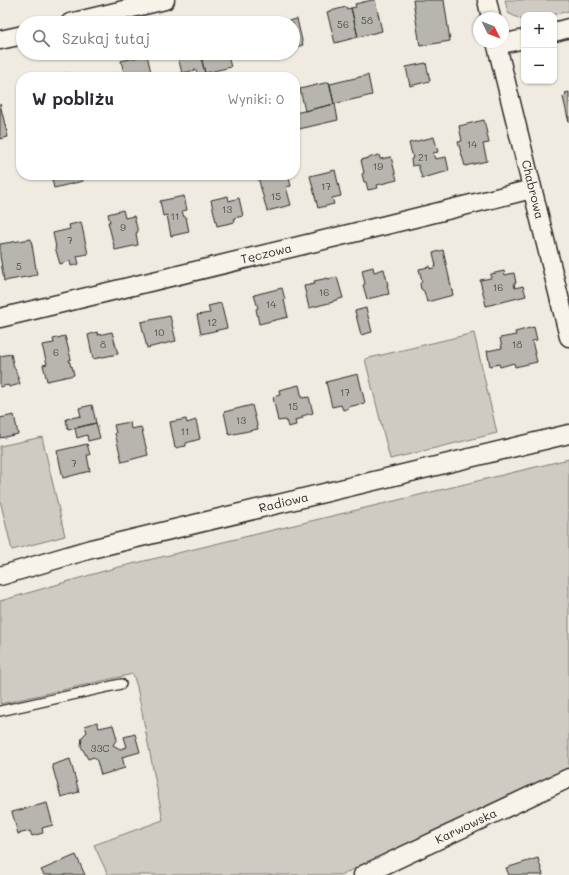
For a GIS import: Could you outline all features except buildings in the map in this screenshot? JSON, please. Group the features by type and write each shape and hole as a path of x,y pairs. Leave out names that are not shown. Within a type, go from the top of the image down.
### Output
{"street":[{"path":"99,16 165,0"},
{"path":"487,0 490,12"},
{"path":"557,31 569,28"},
{"path":"0,40 16,36"},
{"path":"509,42 521,40"},
{"name":"Chabrowa","path":"498,48 569,337"},
{"name":"Tęczowa","path":"0,318 532,189"},
{"name":"Radiowa","path":"0,576 91,549 569,434"},
{"name":"Karwowska","path":"363,875 568,782"}],"lane":[{"path":"0,710 121,684"}],"shaded area":[{"path":"505,0 569,0 569,11 557,14 557,12 521,12 521,20 508,12"},
{"path":"474,333 497,433 390,459 365,359"},
{"path":"42,437 65,536 12,550 0,500 0,446"},
{"path":"569,459 569,769 341,875 108,875 94,845 163,820 137,687 133,674 0,704 0,601 111,569"}]}
